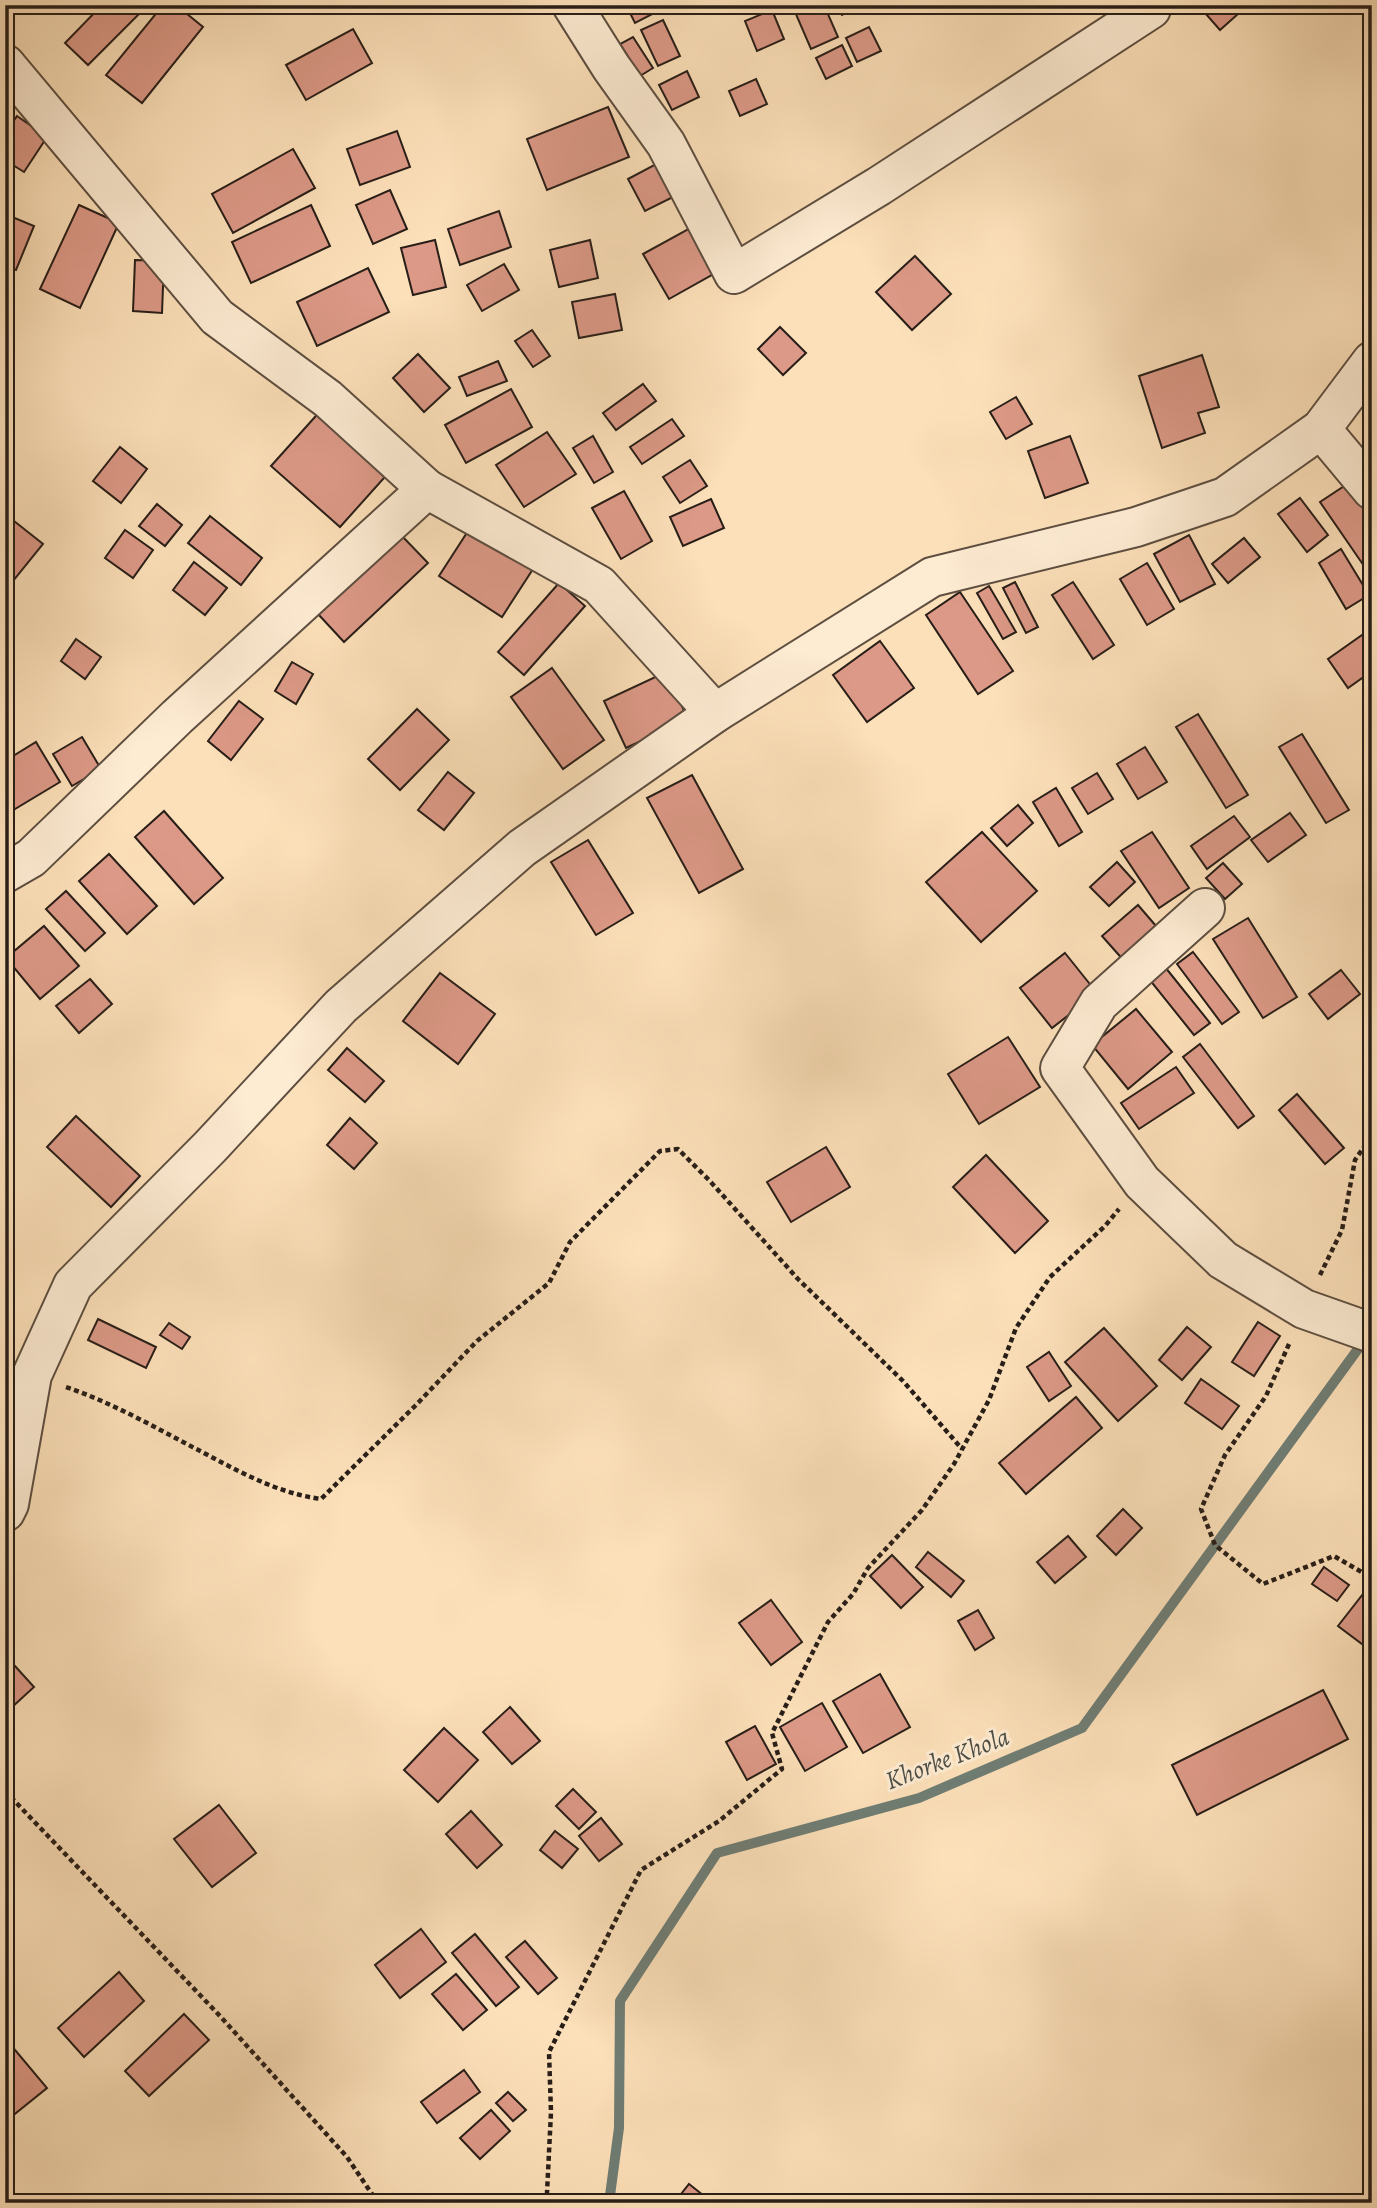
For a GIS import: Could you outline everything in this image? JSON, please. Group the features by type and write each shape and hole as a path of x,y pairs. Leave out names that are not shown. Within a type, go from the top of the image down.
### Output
{"street":[{"path":"572,5 611,67 666,144 734,274 878,186 1151,9 1152,5"},
{"path":"5,64 217,317 328,399 426,489 599,585 715,713"},
{"path":"5,1512 9,1504 32,1375 73,1285 210,1147 341,1006 522,848 715,713 932,577 1136,527 1225,497 1321,429 1372,361"},
{"path":"1321,429 1372,490"},
{"path":"5,873 31,858 177,717 426,489"},
{"path":"1205,908 1099,1003 1060,1068 1142,1182 1223,1260 1304,1309 1372,1333"}],"path":[{"path":"1372,1135 1355,1160 1342,1230 1266,1396 1225,1455 1201,1509 1215,1545 1263,1584 1334,1556 1372,1578"},
{"path":"32,1375 81,1392 253,1479 304,1497 321,1499 477,1341 549,1283 570,1242 660,1151 678,1149 798,1279 903,1381 962,1449"},
{"path":"544,2203 547,2193 551,2112 549,2052 641,1870 719,1821 782,1769 772,1733 828,1622 853,1594 868,1568 922,1510 962,1449 989,1401 1016,1328 1050,1276 1105,1226 1142,1182"},
{"path":"5,1791 229,2026 347,2157 378,2203"}],"building":[{"path":"102,5 140,5 144,9 88,65 65,43"},
{"path":"163,5 176,5 203,27 142,103 106,75"},
{"path":"626,5 667,5 668,6 635,23"},
{"path":"792,5 824,5 838,37 811,49"},
{"path":"836,5 861,5 842,15"},
{"path":"1198,5 1248,5 1220,30"},
{"path":"772,10 784,39 757,51 745,21"},
{"path":"663,20 680,56 658,66 641,30"},
{"path":"869,27 881,51 857,62 846,38"},
{"path":"353,29 372,63 306,100 286,65"},
{"path":"633,37 653,68 640,76 620,44"},
{"path":"842,45 852,66 826,79 816,58"},
{"path":"687,71 699,97 672,110 659,85"},
{"path":"756,79 767,104 740,116 729,91"},
{"path":"608,107 629,157 547,190 527,139"},
{"path":"17,116 47,137 24,172 5,160 5,134"},
{"path":"397,131 410,167 360,185 347,149"},
{"path":"293,149 315,188 233,233 212,194"},
{"path":"658,163 675,196 645,211 628,179"},
{"path":"390,190 407,229 373,244 356,205"},
{"path":"79,205 119,223 80,308 40,289"},
{"path":"311,205 330,246 251,283 232,242"},
{"path":"499,211 511,247 460,265 448,229"},
{"path":"5,214 34,226 16,270 5,266"},
{"path":"692,227 717,272 669,299 643,254"},
{"path":"435,240 446,287 413,295 401,248"},
{"path":"590,240 598,278 559,287 550,250"},
{"path":"915,256 951,294 912,330 876,292"},
{"path":"135,260 164,261 162,313 133,311"},
{"path":"504,264 519,290 482,311 467,285"},
{"path":"368,268 389,312 317,346 297,302"},
{"path":"615,294 622,330 579,338 572,302"},
{"path":"780,327 806,353 783,375 758,349"},
{"path":"532,330 550,356 533,367 515,341"},
{"path":"418,354 450,388 424,412 393,378"},
{"path":"1202,355 1219,407 1198,413 1205,433 1162,448 1139,376"},
{"path":"498,361 507,381 467,396 459,377"},
{"path":"643,384 656,401 616,430 603,413"},
{"path":"511,389 532,427 466,463 445,425"},
{"path":"1016,397 1032,424 1006,439 990,412"},
{"path":"323,408 392,469 340,527 271,466"},
{"path":"672,419 684,436 642,464 630,447"},
{"path":"547,432 576,474 524,507 496,465"},
{"path":"593,436 613,472 594,483 573,448"},
{"path":"1070,436 1088,483 1045,498 1028,451"},
{"path":"120,447 147,469 121,503 93,481"},
{"path":"690,460 707,486 680,503 663,477"},
{"path":"1355,479 1372,504 1372,561 1364,566 1320,502"},
{"path":"624,491 652,541 621,559 592,508"},
{"path":"1300,498 1328,535 1307,552 1278,514"},
{"path":"711,499 724,528 683,546 670,517"},
{"path":"157,504 182,525 165,546 139,526"},
{"path":"210,516 262,558 241,585 188,543"},
{"path":"14,521 43,544 5,591 5,532"},
{"path":"470,528 533,569 502,617 439,576"},
{"path":"125,530 153,550 133,578 105,558"},
{"path":"401,535 428,563 344,642 318,614"},
{"path":"1189,535 1215,584 1180,602 1154,554"},
{"path":"1244,538 1260,557 1228,583 1212,564"},
{"path":"1341,549 1369,595 1346,609 1319,563"},
{"path":"194,562 227,588 205,615 173,590"},
{"path":"1147,563 1174,609 1147,625 1120,579"},
{"path":"1015,582 1038,627 1026,633 1003,588"},
{"path":"1073,582 1114,645 1093,659 1052,595"},
{"path":"559,583 585,606 524,675 498,652"},
{"path":"989,586 1016,632 1003,639 977,593"},
{"path":"960,592 1013,671 978,694 926,615"},
{"path":"1372,628 1372,671 1348,688 1328,659"},
{"path":"76,639 101,657 85,679 61,661"},
{"path":"880,641 914,688 867,722 833,675"},
{"path":"292,662 313,674 296,704 275,691"},
{"path":"552,668 604,740 563,769 511,697"},
{"path":"666,672 688,719 626,748 604,701"},
{"path":"239,701 263,719 231,760 208,741"},
{"path":"417,709 449,740 400,790 368,759"},
{"path":"1198,714 1248,795 1226,808 1176,727"},
{"path":"1302,734 1349,810 1326,823 1279,747"},
{"path":"82,737 101,769 72,786 53,754"},
{"path":"36,742 60,782 5,815 5,761"},
{"path":"1145,747 1167,782 1138,799 1117,764"},
{"path":"448,772 474,793 444,830 418,810"},
{"path":"1097,773 1113,799 1088,814 1072,788"},
{"path":"692,775 743,869 699,893 647,798"},
{"path":"1056,788 1082,832 1059,846 1033,802"},
{"path":"1018,805 1033,823 1007,846 991,828"},
{"path":"164,811 223,878 194,904 135,837"},
{"path":"1290,813 1306,835 1268,862 1251,840"},
{"path":"1234,816 1250,837 1207,869 1191,846"},
{"path":"982,832 1037,891 981,942 926,882"},
{"path":"1152,832 1189,888 1159,908 1121,851"},
{"path":"588,840 633,913 596,935 551,862"},
{"path":"109,854 157,906 127,934 79,881"},
{"path":"1117,862 1135,882 1109,906 1090,887"},
{"path":"1223,863 1242,884 1225,899 1206,878"},
{"path":"66,891 105,933 85,951 46,909"},
{"path":"1138,905 1162,933 1126,963 1102,936"},
{"path":"1248,918 1297,997 1263,1018 1213,939"},
{"path":"44,926 79,966 40,999 6,958"},
{"path":"1193,952 1239,1012 1222,1024 1177,964"},
{"path":"1065,953 1097,993 1052,1028 1020,988"},
{"path":"1161,962 1210,1023 1194,1035 1145,974"},
{"path":"1341,970 1360,994 1328,1019 1309,994"},
{"path":"440,973 495,1014 458,1064 403,1021"},
{"path":"90,979 112,1004 79,1033 56,1006"},
{"path":"1136,1009 1172,1052 1128,1089 1092,1045"},
{"path":"1008,1037 1040,1087 979,1124 948,1074"},
{"path":"1200,1044 1254,1116 1238,1128 1183,1057"},
{"path":"347,1048 384,1081 365,1102 328,1070"},
{"path":"1176,1067 1194,1093 1139,1129 1121,1103"},
{"path":"1297,1094 1344,1148 1325,1164 1279,1110"},
{"path":"76,1116 140,1176 111,1207 47,1147"},
{"path":"350,1118 377,1143 354,1169 327,1145"},
{"path":"826,1147 850,1187 791,1222 767,1182"},
{"path":"986,1155 1048,1221 1015,1253 953,1187"},
{"path":"98,1319 156,1347 146,1368 88,1340"},
{"path":"1258,1322 1280,1336 1254,1376 1232,1362"},
{"path":"169,1323 190,1337 182,1349 160,1335"},
{"path":"1187,1327 1211,1347 1182,1380 1159,1360"},
{"path":"1104,1328 1157,1386 1118,1421 1065,1362"},
{"path":"1049,1352 1071,1386 1049,1401 1027,1367"},
{"path":"1201,1379 1239,1406 1222,1429 1185,1403"},
{"path":"1076,1397 1102,1428 1026,1494 999,1463"},
{"path":"1123,1509 1142,1528 1116,1555 1097,1536"},
{"path":"1068,1536 1086,1557 1055,1583 1037,1562"},
{"path":"928,1552 964,1581 951,1597 916,1567"},
{"path":"892,1555 923,1587 901,1608 870,1576"},
{"path":"1324,1567 1349,1585 1337,1601 1312,1584"},
{"path":"1370,1585 1372,1639 1366,1647 1338,1626"},
{"path":"771,1600 802,1642 771,1665 739,1623"},
{"path":"978,1610 994,1638 975,1650 958,1621"},
{"path":"5,1655 34,1687 11,1708 5,1702"},
{"path":"880,1674 910,1727 863,1753 833,1701"},
{"path":"1323,1690 1348,1739 1197,1815 1172,1765"},
{"path":"822,1703 847,1747 805,1771 780,1727"},
{"path":"510,1707 540,1741 512,1764 483,1732"},
{"path":"755,1726 776,1764 747,1780 726,1742"},
{"path":"444,1728 478,1760 438,1802 404,1770"},
{"path":"573,1789 596,1812 579,1829 556,1806"},
{"path":"219,1805 256,1853 212,1887 174,1839"},
{"path":"471,1811 502,1845 477,1868 446,1834"},
{"path":"601,1818 622,1844 599,1861 579,1836"},
{"path":"555,1831 578,1849 562,1868 540,1850"},
{"path":"421,1929 446,1962 400,1998 375,1965"},
{"path":"475,1934 519,1987 496,2006 452,1953"},
{"path":"525,1941 557,1978 538,1994 506,1957"},
{"path":"119,1972 144,2001 84,2057 58,2028"},
{"path":"456,1974 487,2010 463,2030 432,1994"},
{"path":"184,2014 209,2040 149,2096 125,2071"},
{"path":"5,2038 47,2088 11,2117 5,2110"},
{"path":"464,2070 480,2092 437,2123 421,2102"},
{"path":"508,2092 526,2110 513,2121 496,2103"},
{"path":"491,2110 510,2131 480,2159 460,2138"},
{"path":"689,2184 713,2203 674,2203"}],"waterway":[{"name":"Khorke Khola","path":"609,2203 619,2128 620,2001 717,1853 919,1798 1082,1728 1366,1338"}]}
